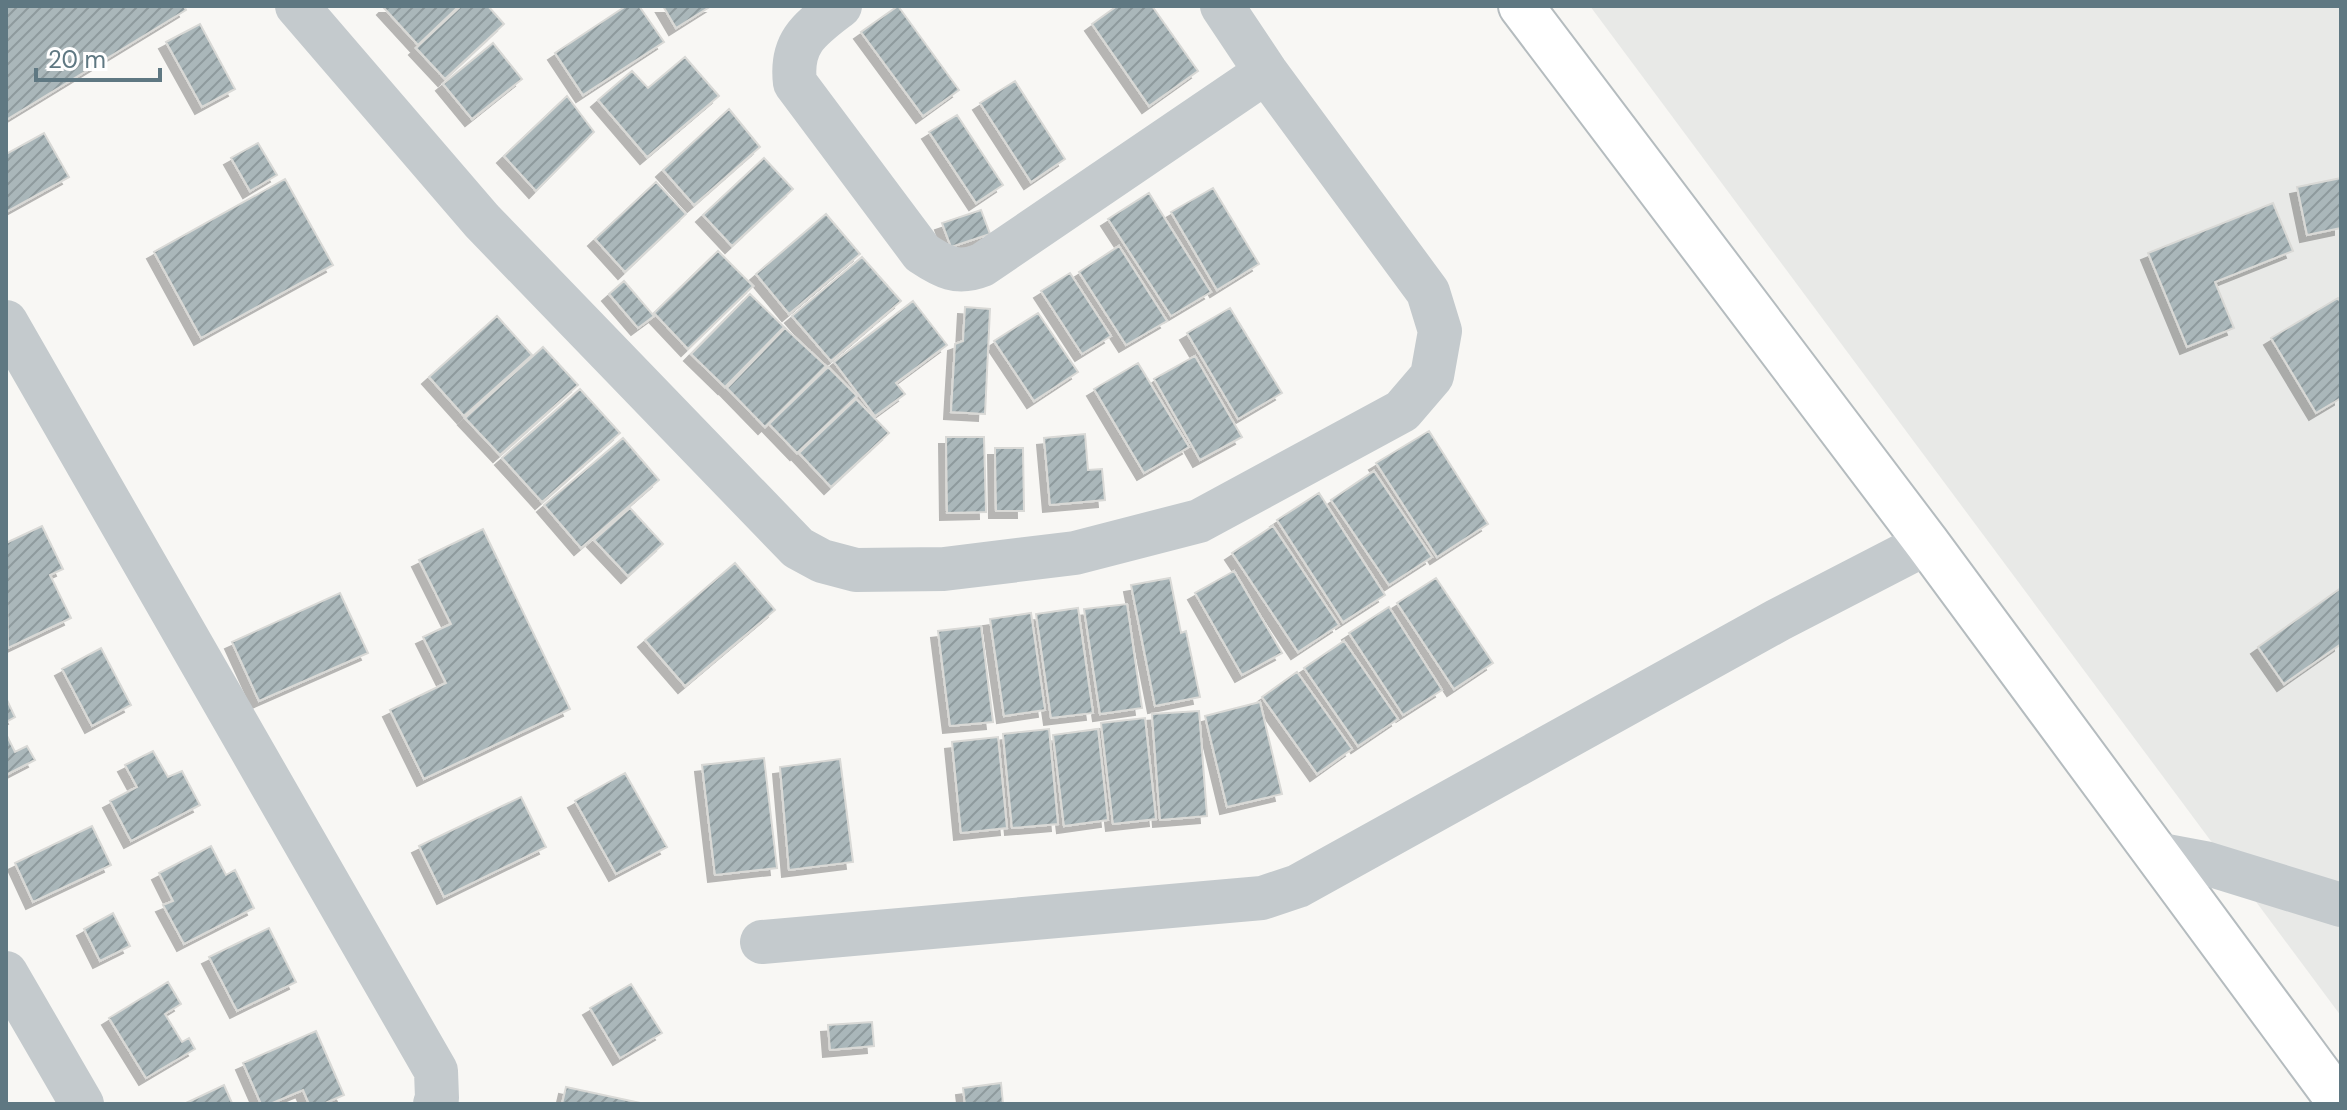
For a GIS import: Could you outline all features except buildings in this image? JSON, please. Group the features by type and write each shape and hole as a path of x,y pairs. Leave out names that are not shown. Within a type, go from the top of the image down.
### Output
{"main road":[{"path":"1521,6 1927,543 2341,1104"}],"street":[{"path":"297,6 482,221 798,548 822,561 856,570 944,569 1075,553 1199,521 1402,411 1432,376 1440,331 1428,292 1266,72 1222,6"},
{"path":"840,6 815,25 802,41 792,60 795,83 922,253 944,268 966,271 982,265 1266,72"},
{"path":"6,322 436,1071 435,1104"},
{"path":"762,942 1262,898 1298,886 1778,620 1927,543"},
{"path":"2157,854 2205,863 2341,905"},
{"path":"12,998 82,1104"}],"shaded area":[{"path":"1590,6 2341,6 2341,1016"}]}
